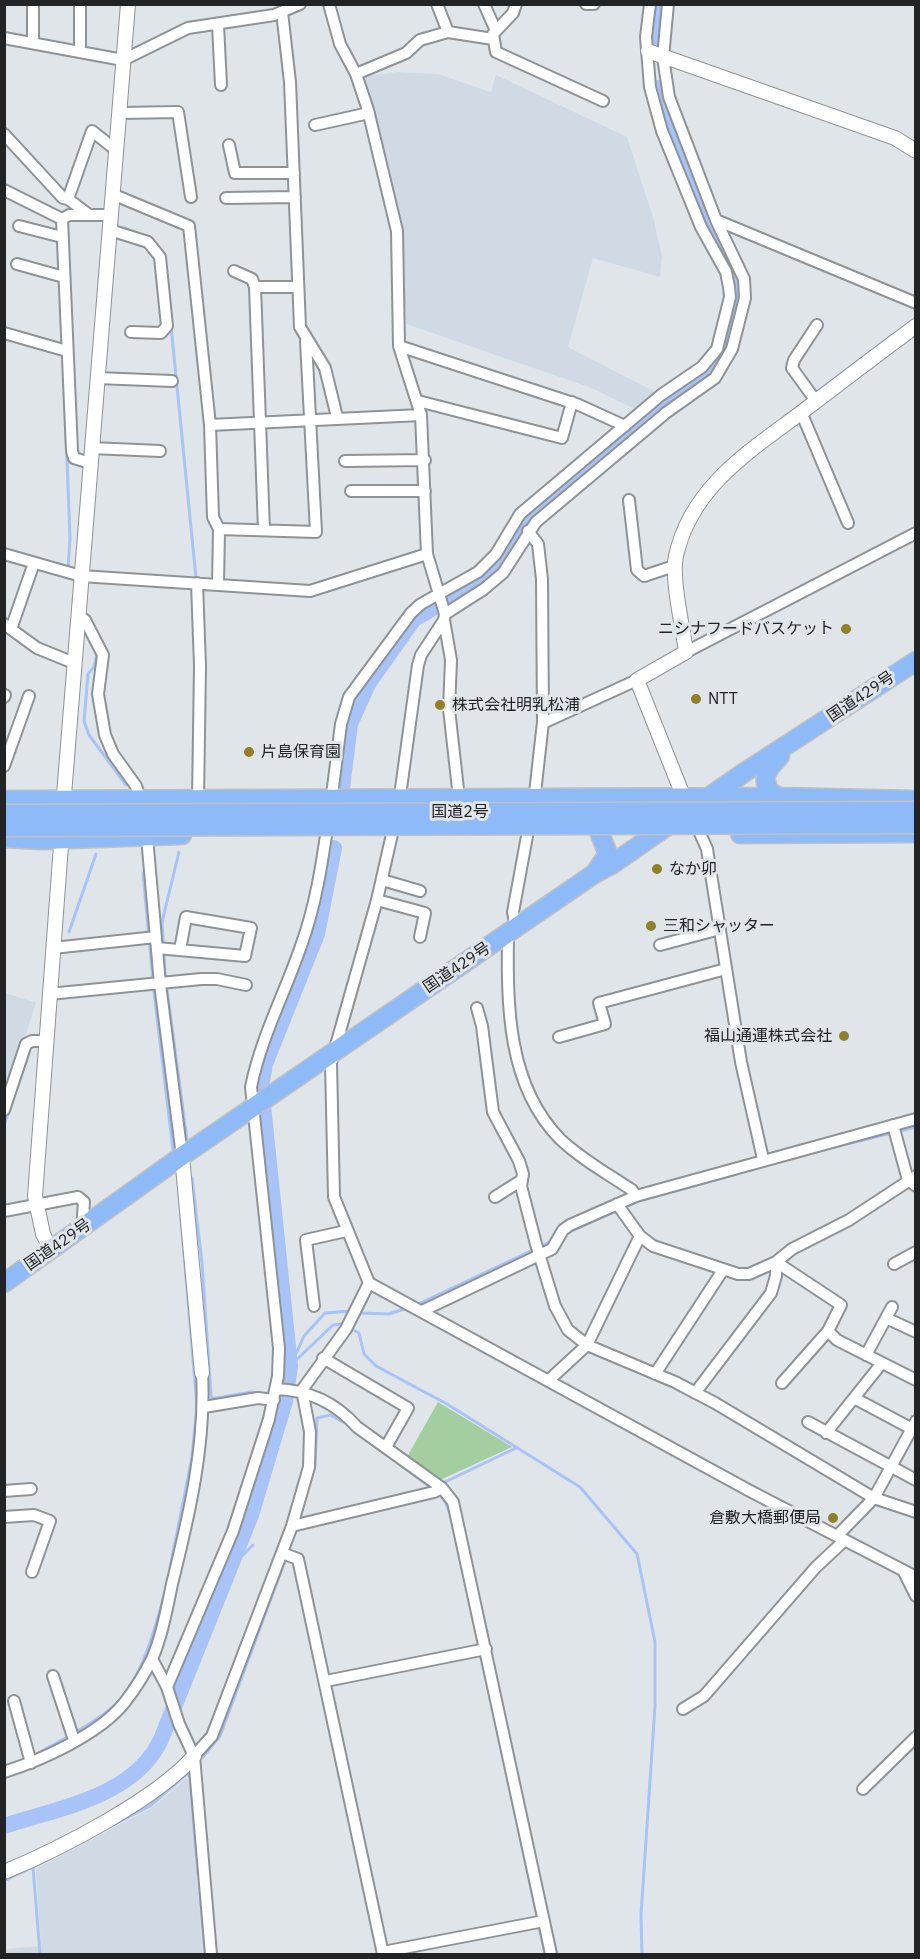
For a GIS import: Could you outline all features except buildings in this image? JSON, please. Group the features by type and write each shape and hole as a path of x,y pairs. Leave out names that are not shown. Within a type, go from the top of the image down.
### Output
{"highway":[{"name":"国道429号","path":"4,1283 333,1052 594,874 657,834 688,804 789,744 915,661"},
{"path":"780,797 770,792 765,777 767,770 789,744"},
{"path":"4,800 534,798 688,804 780,797 915,800"},
{"path":"688,804 704,826 725,834"},
{"name":"国道2号","path":"4,814 915,811"},
{"name":"国道2号","path":"4,826 915,824"},
{"path":"4,840 392,834 915,833"},
{"path":"594,874 608,854 600,834"}],"street":[{"path":"33,4 33,43"},
{"path":"80,4 80,52"},
{"path":"51,1249 43,1234 36,1205 53,948 52,840 63,800 128,4"},
{"path":"4,38 123,60 188,28 218,25 282,12 300,4"},
{"path":"329,4 339,44 356,74 369,113 397,231 399,346 421,415 425,460 427,554 442,607 451,660 449,709 459,798"},
{"path":"437,4 448,32"},
{"path":"484,4 495,35 496,52 603,101"},
{"path":"495,35 513,13 516,4"},
{"path":"586,4 594,4"},
{"path":"650,4 646,37 650,87 662,131 701,227 726,272 730,297 717,349 711,357 625,426 442,607 418,665 400,799 377,900 333,1052 334,1197 369,1283 915,1577"},
{"path":"167,1689 234,1531 275,1394 279,1348 259,1104 251,1087 255,1066 313,911 341,724 349,697 411,613 421,604 442,607 484,589 502,573 527,522 722,370 732,349 746,288 676,121 665,78 663,57 668,4"},
{"path":"282,12 290,82 300,327 326,368 337,417"},
{"path":"218,25 221,85"},
{"path":"356,74 406,53 420,40 448,32 495,35"},
{"path":"648,51 895,138 915,151"},
{"path":"120,113 178,112 191,197"},
{"path":"315,125 369,113"},
{"path":"68,199 92,131 116,150"},
{"path":"4,134 63,198 68,199 88,214"},
{"path":"229,145 235,173 294,173"},
{"path":"4,190 62,219"},
{"path":"112,194 189,226 210,425 213,517 219,529 218,585"},
{"path":"226,198 295,197"},
{"path":"90,463 74,458 72,451 64,351 59,237 62,219 69,214 111,216"},
{"path":"716,220 915,303"},
{"path":"19,226 59,237"},
{"path":"110,230 148,242 160,257 167,326 161,333 131,332"},
{"path":"17,264 61,277"},
{"path":"234,271 252,279 255,287 264,530"},
{"path":"255,287 298,287"},
{"path":"814,397 792,368 817,325"},
{"path":"687,652 675,566 682,537 690,518 717,478 731,464 801,412 814,397 915,326"},
{"path":"4,333 64,351"},
{"path":"219,529 316,532 306,338"},
{"path":"399,346 572,402 625,426"},
{"path":"97,378 172,381"},
{"path":"418,401 562,438 572,402"},
{"path":"801,412 848,523"},
{"path":"210,425 337,417 421,415"},
{"path":"91,448 160,451"},
{"path":"345,461 425,460"},
{"path":"351,491 425,491"},
{"path":"629,500 637,570 644,576 675,566"},
{"path":"527,522 538,544 542,579 543,723 534,798 513,912 510,1022 514,1048 526,1084 558,1137 632,1190 636,1196"},
{"path":"543,723 637,680 915,533"},
{"path":"4,554 33,566 81,576 310,591 427,554"},
{"path":"33,566 8,626 37,648 74,663"},
{"path":"197,583 200,666 198,801"},
{"path":"78,615 85,621 103,655 98,694 105,735 113,754 136,786 141,801"},
{"path":"637,680 707,849 741,1062 763,1159"},
{"path":"4,766 29,696"},
{"path":"834,798 836,833"},
{"path":"4,1772 117,1711 152,1659 183,1537 195,1476 204,1407 202,1373 182,1156 159,984 147,837"},
{"path":"382,880 420,891"},
{"path":"377,900 425,913 420,937"},
{"path":"53,948 156,943 180,950 245,956 251,928 186,917 180,950"},
{"path":"660,945 720,929"},
{"path":"559,1037 605,1024 599,1003 726,969"},
{"path":"49,994 217,979 246,985"},
{"path":"477,1008 482,1026 493,1112 519,1161 521,1186 538,1250 560,1318 568,1330 588,1345 695,1393 873,1498 915,1512"},
{"path":"4,1110 26,1044 32,1041 46,1041"},
{"path":"419,1310 538,1250 557,1244 563,1230 620,1207 636,1196 763,1159 894,1130 915,1119"},
{"path":"620,1207 640,1236 653,1246 723,1270 749,1274 776,1262 792,1249 849,1220 913,1181 894,1130"},
{"path":"495,1197 522,1180"},
{"path":"4,1211 78,1197 84,1203 82,1227"},
{"path":"314,1306 306,1240 346,1231"},
{"path":"549,1380 588,1345 640,1236"},
{"path":"894,1264 915,1252"},
{"path":"776,1262 842,1305 828,1331 782,1383"},
{"path":"695,1393 771,1293 776,1276 776,1262"},
{"path":"655,1374 723,1270"},
{"path":"4,1872 63,1843 142,1799 194,1756 212,1736 295,1526 312,1446 299,1390 350,1319 369,1283"},
{"path":"866,1355 892,1307"},
{"path":"886,1318 915,1332"},
{"path":"828,1331 837,1340 915,1380"},
{"path":"323,1358 408,1407 386,1447"},
{"path":"826,1433 882,1363"},
{"path":"204,1407 299,1390 347,1415 357,1426 453,1502 540,1922 551,1954"},
{"path":"683,1709 704,1696 841,1538 873,1498 914,1427 854,1398"},
{"path":"808,1422 915,1480"},
{"path":"4,1491 32,1489"},
{"path":"295,1526 439,1490"},
{"path":"4,1517 34,1515 51,1521 32,1572"},
{"path":"285,1554 298,1559 383,1953 540,1922"},
{"path":"903,1570 915,1596"},
{"path":"326,1682 482,1650"},
{"path":"152,1659 167,1689 179,1724 194,1756 211,1954"},
{"path":"53,1676 72,1736"},
{"path":"14,1701 29,1759"},
{"path":"863,1789 915,1737"}],"shaded area":[{"path":"397,72 438,74 491,92 496,75 627,137 653,217 662,256 660,277 593,258 568,347 657,393 637,410 589,387 406,324 400,221 364,77"},
{"path":"5,993 36,1003 5,1099"},
{"path":"185,1779 189,1780 203,1954 5,1954 5,1949 41,1946 36,1869 153,1807"}],"green space":[{"path":"438,1402 512,1447 440,1480 407,1457"}],"waterway":[{"path":"655,46 660,4"},
{"path":"342,788 350,724 368,684 414,619 493,571 523,522 656,408 713,369 721,355 736,304 738,286 675,141 659,88"},
{"path":"124,228 145,236"},
{"path":"151,239 163,254"},
{"path":"821,258 837,265"},
{"path":"905,326 916,318"},
{"path":"171,326 196,578"},
{"path":"814,394 895,333"},
{"path":"65,406 70,539 68,569"},
{"path":"97,653 94,667 88,674 84,721 89,735 126,785"},
{"path":"4,1826 94,1797 116,1786 150,1757 162,1737 251,1515 285,1401 290,1366 261,1086 265,1064 317,934 334,848"},
{"path":"179,852 162,922 165,975 187,1140"},
{"path":"69,932 96,854"},
{"path":"143,873 154,992 173,1150"},
{"path":"4,1125 28,1056"},
{"path":"818,1151 916,1127"},
{"path":"565,1234 639,1201 737,1174"},
{"path":"192,1178 202,1263 211,1395 212,1398 217,1398 251,1392 263,1394"},
{"path":"170,1568 192,1457 197,1406 178,1183"},
{"path":"541,1246 554,1240"},
{"path":"416,1305 535,1249"},
{"path":"358,1313 389,1314 407,1308"},
{"path":"291,1365 304,1336 325,1313 351,1311"},
{"path":"290,1366 333,1325 342,1324 359,1333 364,1354 376,1366 447,1404 580,1487 637,1554 655,1642 655,1706 641,1915 642,1954"},
{"path":"275,1398 285,1401"},
{"path":"308,1488 315,1466 317,1418 330,1415 347,1424"},
{"path":"356,1432 433,1489"},
{"path":"445,1482 516,1448"},
{"path":"438,1493 445,1501 451,1516"},
{"path":"236,1555 243,1555 253,1545"},
{"path":"202,1758 220,1736 286,1558"},
{"path":"74,1733 110,1710 128,1690 148,1649 165,1592"},
{"path":"33,1756 69,1736"},
{"path":"500,1742 545,1954"},
{"path":"111,1826 150,1806 190,1771"},
{"path":"187,1774 190,1777 198,1874"},
{"path":"4,1881 52,1858"},
{"path":"33,1867 40,1954"},
{"path":"200,1893 205,1954"}],"place":[{"name":"ニシナフードバスケット","path":"846,629"},
{"name":"NTT","path":"696,699"},
{"name":"株式会社明乳松浦","path":"440,705"},
{"name":"片島保育園","path":"249,752"},
{"name":"なか卯","path":"657,869"},
{"name":"三和シャッター","path":"651,926"},
{"name":"福山通運株式会社","path":"844,1036"},
{"name":"倉敷大橋郵便局","path":"833,1518"}]}
